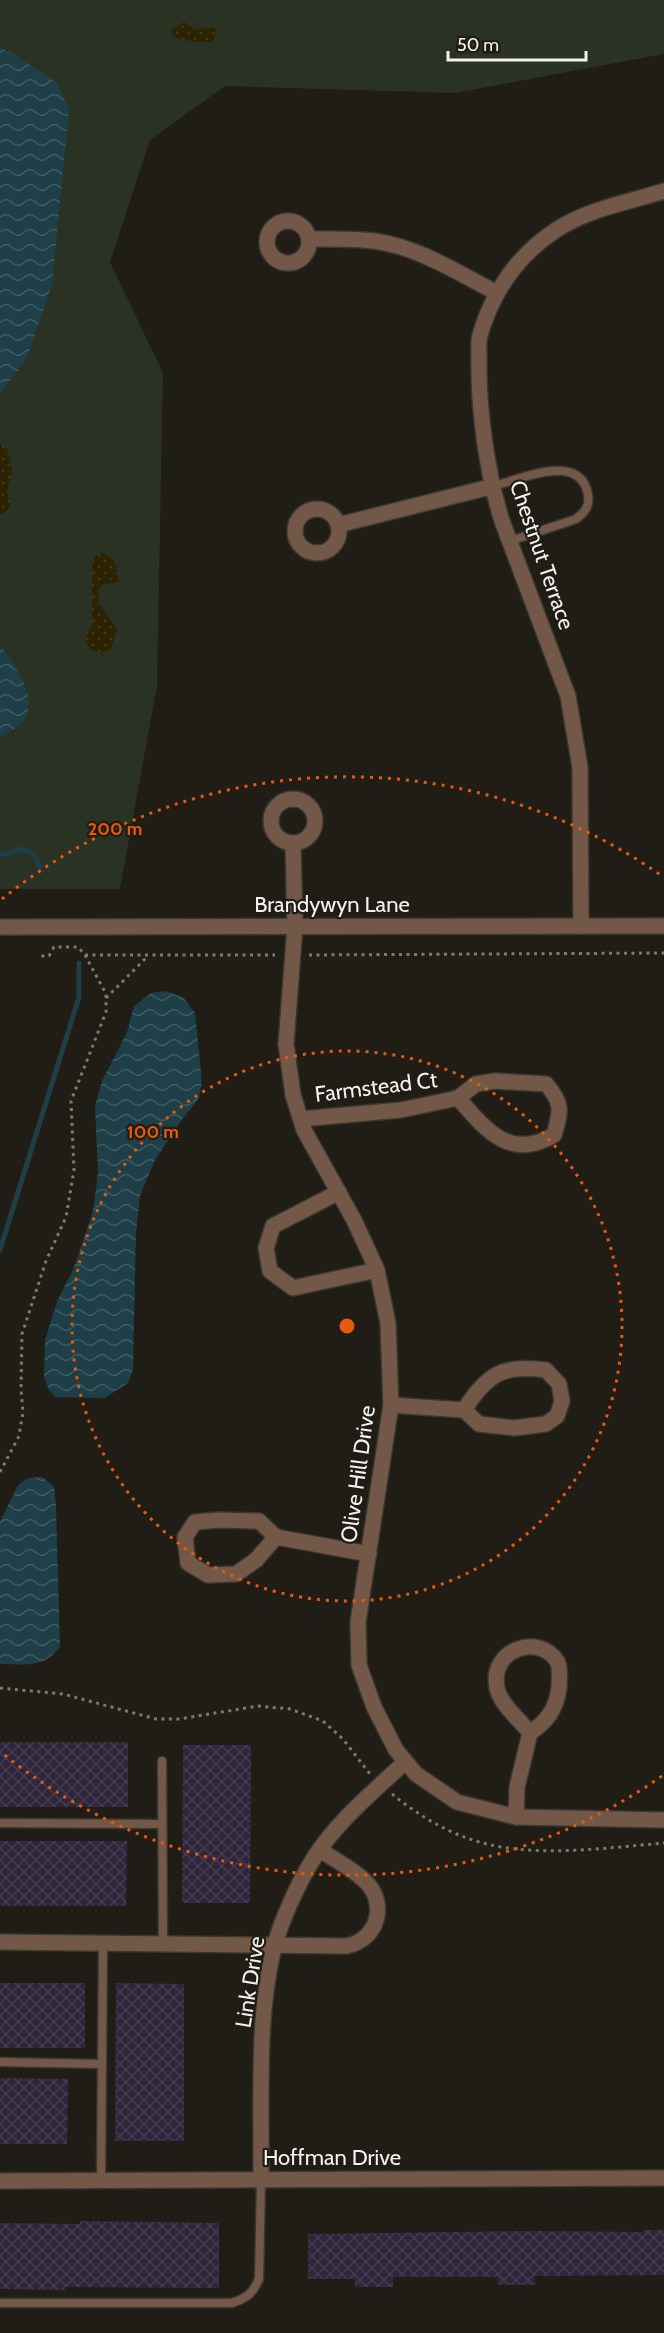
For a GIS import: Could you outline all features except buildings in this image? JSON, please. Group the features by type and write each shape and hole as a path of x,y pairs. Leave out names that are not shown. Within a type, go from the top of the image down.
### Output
{"street":[{"name":"Chestnut Terrace","path":"581,926 580,767 574,724 568,696 499,512 483,423 478,379 479,337 497,293 513,267 535,245 580,217 664,191"},
{"path":"310,239 358,240 401,247 424,255 497,293"},
{"path":"338,525 494,486"},
{"name":"Olive Hill Drive","path":"293,843 295,926 286,1044 292,1095 304,1130 354,1220 377,1269 388,1323 391,1405 358,1622 359,1665 374,1707 396,1750 405,1762 416,1774 457,1802 516,1817 664,1820"},
{"name":"Brandywyn Lane","path":"0,927 664,926"},
{"name":"Farmstead Ct","path":"301,1119 400,1110 458,1098 476,1084 495,1081 546,1084 558,1097 560,1116 554,1135 539,1144 521,1145 501,1140 481,1124 458,1098"},
{"path":"339,1192 273,1226 267,1248 270,1271 293,1288 377,1269"},
{"path":"391,1405 464,1410 479,1424 498,1428 530,1427 546,1424 556,1416 562,1401 559,1384 546,1370 524,1367 501,1371 477,1389 464,1410"},
{"path":"276,1537 256,1560 236,1575 208,1575 188,1563 185,1537 195,1522 219,1520 259,1521 276,1537 369,1554"},
{"path":"516,1817 517,1787 530,1733 547,1721 554,1709 560,1677 558,1663 542,1649 517,1649 506,1655 499,1663 497,1689 505,1704 530,1733"},
{"name":"Link Drive","path":"261,2180 264,2037 267,1993 275,1944 312,1861 336,1830 405,1762"},
{"path":"0,1942 347,1946 362,1942 372,1932 377,1911 372,1890 364,1880 320,1850"},
{"name":"Hoffman Drive","path":"0,2181 664,2178"}],"lane":[{"path":"494,486 551,471 565,470 575,473 586,486 588,503 584,512 576,519 510,541"},
{"path":"162,1761 163,1944"},
{"path":"0,1823 162,1824"},
{"path":"101,2180 102,1944"},
{"path":"0,2062 102,2064"},
{"path":"0,2302 232,2303 242,2300 255,2289 259,2279 261,2180"}],"path":[{"path":"0,1472 19,1436 23,1412 22,1335 46,1261 66,1217 74,1170 70,1101 106,1012 106,998 85,955 78,947 54,947 49,956 40,956"},
{"path":"85,955 664,953"},
{"path":"106,998 149,955"},
{"path":"0,1688 63,1694 156,1719 179,1719 258,1706 290,1709 322,1722 343,1740 369,1773 394,1796 428,1819 468,1839 508,1848 542,1850 664,1843"}],"green space":[{"path":"0,0 664,0 664,54 455,93 225,86 150,140 110,262 163,373 157,686 120,889 0,889"}],"sand":[{"path":"184,22 196,30 213,27 216,30 213,42 195,42 174,37 171,30"},
{"path":"0,444 7,449 12,469 7,493 9,509 2,514 0,513"},
{"path":"102,553 110,557 115,564 118,582 101,585 99,598 117,629 111,649 95,652 85,639 92,625 92,562 96,555"}],"water":[{"path":"0,48 56,82 69,109 52,285 26,360 0,393"},
{"path":"0,646 19,672 29,704 22,723 2,735 0,735"},
{"path":"165,991 183,997 195,1013 202,1081 199,1098 155,1160 140,1196 136,1232 133,1369 129,1382 105,1398 55,1397 49,1390 44,1377 45,1340 58,1299 73,1270 93,1211 98,1173 95,1106 102,1081 127,1032 134,1006 151,993"},
{"path":"42,1477 54,1486 60,1647 47,1659 33,1664 0,1664 0,1522 18,1485 28,1478"}],"waterway":[{"path":"0,855 22,849 34,854 41,870"},
{"path":"0,1250 79,997 79,963"}]}
